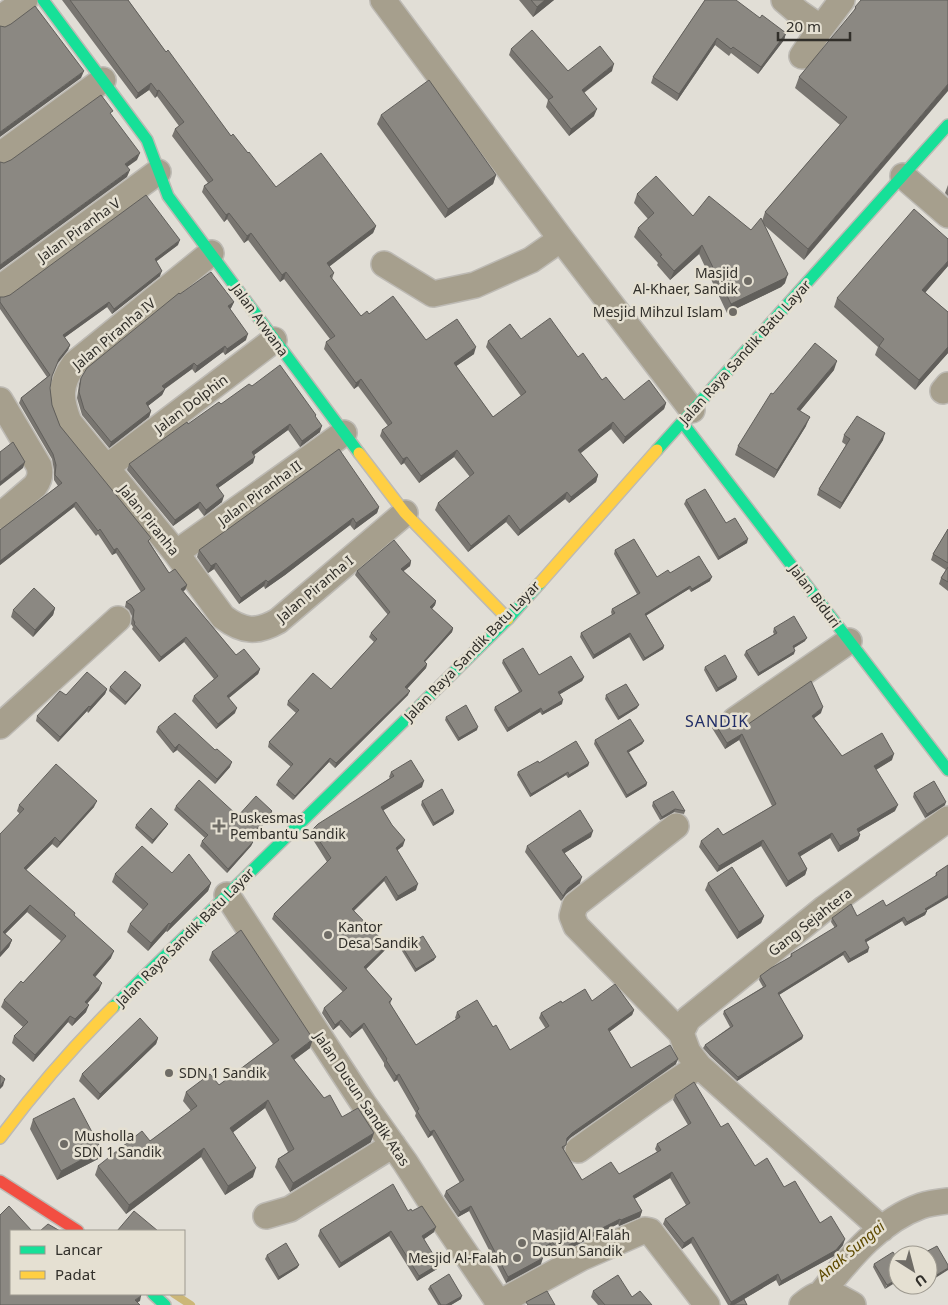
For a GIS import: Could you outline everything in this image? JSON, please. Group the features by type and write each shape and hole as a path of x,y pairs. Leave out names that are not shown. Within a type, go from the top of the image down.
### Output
{"main road":[{"name":"Jalan Arwana","path":"44,0 147,140 156,161 160,180 168,196 274,340 405,513 508,619"},
{"name":"Jalan Raya Sandik Batu Layar","path":"0,1138 23,1107 86,1034 508,619 687,416 948,126"},
{"name":"Jalan Biduri","path":"687,416 849,641 948,770"},
{"path":"0,1181 76,1230"},
{"path":"154,1295 165,1305"}],"street":[{"path":"0,19 25,0"},
{"path":"784,0 821,28"},
{"path":"802,56 842,0"},
{"path":"394,4 687,416"},
{"path":"0,155 103,80"},
{"name":"Jalan Piranha V","path":"0,288 158,172"},
{"path":"903,176 948,215"},
{"path":"384,264 433,294 475,285 531,260 561,238"},
{"name":"Jalan Piranha IV","path":"78,433 69,422 63,407 62,388 74,364 211,253"},
{"name":"Jalan Dolphin","path":"107,467 274,340"},
{"path":"0,400 39,466 40,472 35,486 0,516"},
{"name":"Jalan Piranha","path":"78,433 176,552 218,608"},
{"name":"Jalan Piranha II","path":"176,552 344,433"},
{"name":"Jalan Piranha I","path":"218,608 223,617 234,625 253,630 266,628 278,621 405,513"},
{"path":"0,726 118,619"},
{"path":"735,720 849,641"},
{"name":"Gang Sejahtera","path":"681,1033 688,1019 825,908 948,819"},
{"path":"676,826 575,905 572,916 576,926 681,1033 688,1052 699,1066 880,1226"},
{"name":"Jalan Dusun Sandik Atas","path":"227,895 363,1103 498,1304"},
{"path":"578,1150 699,1066"},
{"path":"266,1216 290,1209 393,1145"},
{"path":"812,1298 880,1226 922,1205 948,1202"},
{"path":"498,1304 581,1258 645,1230 650,1231 707,1305"},
{"path":"812,1298 834,1294 853,1305"}],"building":[{"path":"70,0 128,0 166,52 168,50 231,136 233,134 249,152 276,187 321,153 376,226 327,263 334,273 330,276 361,316 367,311 369,314 393,296 426,340 457,319 476,347 454,363 493,417 526,392 488,341 510,324 521,339 550,318 578,357 583,353 602,380 606,377 624,400 649,380 666,403 625,437 613,422 578,450 598,475 571,497 567,492 520,530 509,515 471,546 438,503 474,473 457,450 421,476 407,457 403,459 382,430 392,423 361,379 356,383 326,342 335,336 286,272 282,275 251,233 247,236 229,213 226,215 204,186 213,180 175,129 184,122 159,90 157,91 151,83 138,93"},
{"path":"531,0 545,0 537,7"},
{"path":"705,0 736,0 760,18 762,15 786,33 761,67 717,38 679,94 653,77"},
{"path":"861,0 948,0 948,84 808,249 765,212 847,117 799,77"},
{"path":"35,6 84,71 0,132 0,26 5,27 11,24"},
{"path":"532,30 568,71 600,46 614,64 582,90 597,109 571,129 548,100 553,97 511,49"},
{"path":"429,80 496,175 448,209 381,115"},
{"path":"101,95 113,111 110,113 140,153 125,164 130,170 0,265 0,162 4,163 11,160"},
{"path":"656,176 693,216 709,196 751,230 761,218 788,274 785,278 731,304 702,245 674,271 638,228 654,213 637,194"},
{"path":"146,195 180,240 155,259 162,271 114,309 109,302 63,335 70,345 59,359 52,376 50,388 52,405 60,426 151,538 148,541 169,573 175,569 187,585 181,589 236,655 244,649 260,669 227,696 237,708 218,724 194,696 218,676 186,637 161,657 134,624 134,610 126,602 145,589 117,548 114,550 100,529 98,531 76,502 0,561 0,530 62,483 55,475 56,465 53,454 21,398 50,375 0,302 0,297 10,295"},
{"path":"914,209 948,239 948,261 922,290 948,312 948,347 919,380 879,346 884,339 837,298"},
{"path":"211,272 234,302 228,306 248,334 227,349 225,346 197,366 194,363 162,386 165,389 146,403 151,411 111,442 84,409 79,392 81,378 87,368 179,293"},
{"path":"815,343 837,361 797,409 810,417 777,470 738,446 771,393 773,394"},
{"path":"280,365 322,426 302,441 290,424 252,452 255,457 216,485 224,496 206,510 200,502 175,520 129,464 187,422 188,424 219,402 221,404 249,384 252,386"},
{"path":"857,416 885,433 842,503 819,489 850,439 844,435"},
{"path":"13,442 25,462 0,482 0,452"},
{"path":"339,449 379,507 356,523 353,518 268,582 266,580 241,598 216,563 211,566 199,550"},
{"path":"705,489 726,523 735,518 748,539 719,557 686,500"},
{"path":"948,529 948,563 933,554"},
{"path":"634,539 657,577 668,570 670,573 699,556 712,577 692,589 690,586 645,614 664,646 645,658 630,633 594,655 581,633 615,613 612,609 640,593 615,550"},
{"path":"394,540 411,561 401,569 436,601 430,607 453,628 424,661 427,664 405,687 410,691 336,763 330,758 295,796 278,781 293,764 269,742 299,710 288,701 313,673 331,689 377,639 371,633 390,612 357,571"},
{"path":"948,567 948,582 941,578"},
{"path":"34,588 55,608 35,630 13,610"},
{"path":"794,616 807,638 793,646 795,651 759,673 746,651 777,633 774,628"},
{"path":"523,648 539,675 571,656 584,677 558,692 563,700 543,712 541,708 508,728 495,707 522,691 503,660"},
{"path":"725,655 737,677 718,688 705,667"},
{"path":"125,671 141,685 126,702 110,687"},
{"path":"87,672 107,689 60,737 37,716 60,691 66,695"},
{"path":"811,681 823,707 812,716 842,756 882,733 894,754 874,766 898,805 857,829 860,835 840,846 832,833 798,853 807,869 788,881 763,840 719,866 701,841 718,828 723,835 776,804 742,734 727,743 714,722 723,717 731,727 738,729 744,727"},
{"path":"626,684 639,705 619,717 606,695"},
{"path":"466,705 478,727 459,738 446,717"},
{"path":"175,713 215,750 217,749 232,762 217,779 179,744 175,748 158,727"},
{"path":"630,719 644,741 627,751 647,783 627,795 595,740"},
{"path":"576,741 589,763 569,775 568,772 531,794 518,772 538,761 539,763"},
{"path":"411,760 424,781 381,807 392,825 405,840 396,848 418,884 398,896 386,876 352,909 387,945 364,967 392,999 389,1002 416,1045 460,1017 457,1012 477,1000 493,1027 496,1025 510,1050 549,1026 541,1013 585,989 592,1001 615,984 634,1010 608,1029 631,1068 670,1045 678,1059 567,1138 566,1145 562,1147 582,1180 611,1162 619,1174 661,1150 657,1144 691,1123 675,1095 694,1082 721,1127 728,1123 755,1166 767,1158 784,1187 795,1181 820,1223 831,1216 845,1239 836,1250 781,1281 778,1274 731,1302 693,1237 684,1243 665,1219 690,1203 672,1172 633,1196 642,1211 620,1219 559,1250 552,1242 539,1251 543,1258 508,1277 471,1206 460,1212 446,1191 464,1180 434,1130 430,1132 417,1111 419,1109 399,1074 396,1076 364,1023 352,1033 341,1020 335,1025 324,1008 347,988 274,914 331,858 312,830 318,824 394,776 391,772"},
{"path":"56,764 97,801 60,842 55,837 24,868 114,951 93,975 102,983 85,1002 89,1005 75,1019 70,1016 35,1055 14,1036 28,1022 4,1000 21,981 23,983 66,936 30,905 3,932 12,940 0,953 0,834 24,809 19,805"},
{"path":"199,780 238,816 256,796 272,811 249,838 253,842 228,869 202,841 208,835 176,806"},
{"path":"934,781 946,802 927,814 914,793"},
{"path":"442,789 454,811 434,823 422,801"},
{"path":"673,791 685,811 675,809 662,817 653,802"},
{"path":"151,808 168,824 153,840 136,825"},
{"path":"580,810 593,831 562,850 582,877 568,888 563,896 527,846"},
{"path":"142,846 172,873 189,854 211,883 151,943 130,924 148,904 115,874"},
{"path":"948,865 948,895 925,909 927,911 907,922 904,917 865,940 869,948 850,959 845,951 778,993 803,1036 738,1077 705,1045 733,1026 724,1011 766,986 760,976 792,956 791,954 837,926 832,918 851,904 857,916 883,900 886,906 937,875 936,873"},
{"path":"732,867 764,916 739,932 708,883"},
{"path":"241,930 313,1039 291,1056 324,1098 330,1095 342,1117 358,1108 374,1133 293,1183 278,1159 294,1149 268,1100 230,1128 256,1168 228,1186 204,1148 129,1205 98,1166 142,1131 150,1141 197,1106 186,1092 210,1074 219,1085 279,1040 212,952"},
{"path":"423,936 436,957 416,969 403,948"},
{"path":"140,1018 158,1038 100,1094 82,1074"},
{"path":"0,1075 5,1079 0,1086"},
{"name":"Musholla SDN 1 Sandik","path":"74,1098 101,1149 61,1171 33,1119"},
{"path":"393,1184 408,1211 422,1206 436,1227 422,1236 439,1264 419,1276 391,1231 341,1263 320,1230"},
{"path":"9,1206 31,1230 10,1230 10,1295 140,1295 135,1300 140,1305 0,1305 0,1215"},
{"path":"134,1211 157,1230 118,1230"},
{"path":"48,1224 58,1230 41,1230"},
{"path":"286,1243 299,1265 279,1277 267,1255"},
{"path":"938,1248 948,1265 948,1268 938,1274"},
{"path":"888,1255 888,1284 887,1285 874,1264"},
{"path":"449,1274 462,1296 446,1305 441,1305 430,1286"},
{"path":"618,1275 632,1297 640,1291 652,1305 605,1305 593,1291"},
{"path":"547,1291 555,1305 528,1305 526,1302"},
{"path":"744,1299 747,1305 733,1305"}],"waterway":[{"path":"176,1295 191,1305"}],"traffic: fast":[{"path":"43,0 147,140 168,196 359,453"},
{"path":"657,450 948,125"},
{"path":"682,422 948,770"},
{"path":"113,1007 508,619 540,583"},
{"path":"154,1295 165,1305"}],"traffic: slow":[{"path":"540,583 657,450"},
{"path":"359,453 405,513 508,619"},
{"path":"0,1138 54,1071 113,1007"}],"traffic: jam":[{"path":"0,1181 76,1230"}],"place":[{"name":"Masjid Al-Khaer, Sandik","path":"748,281"},
{"name":"Mesjid Mihzul Islam","path":"733,312"},
{"name":"Puskesmas Pembantu Sandik","path":"219,826"},
{"name":"Kantor Desa Sandik","path":"328,935"},
{"name":"SDN 1 Sandik","path":"169,1073"},
{"name":"Musholla SDN 1 Sandik","path":"64,1144"},
{"name":"Masjid Al Falah Dusun Sandik","path":"522,1243"},
{"name":"Mesjid Al-Falah","path":"517,1258"}],"district":[{"name":"SANDIK","path":"717,721"}],"water label":[{"name":"Anak Sungai","path":"851,1251"}]}
